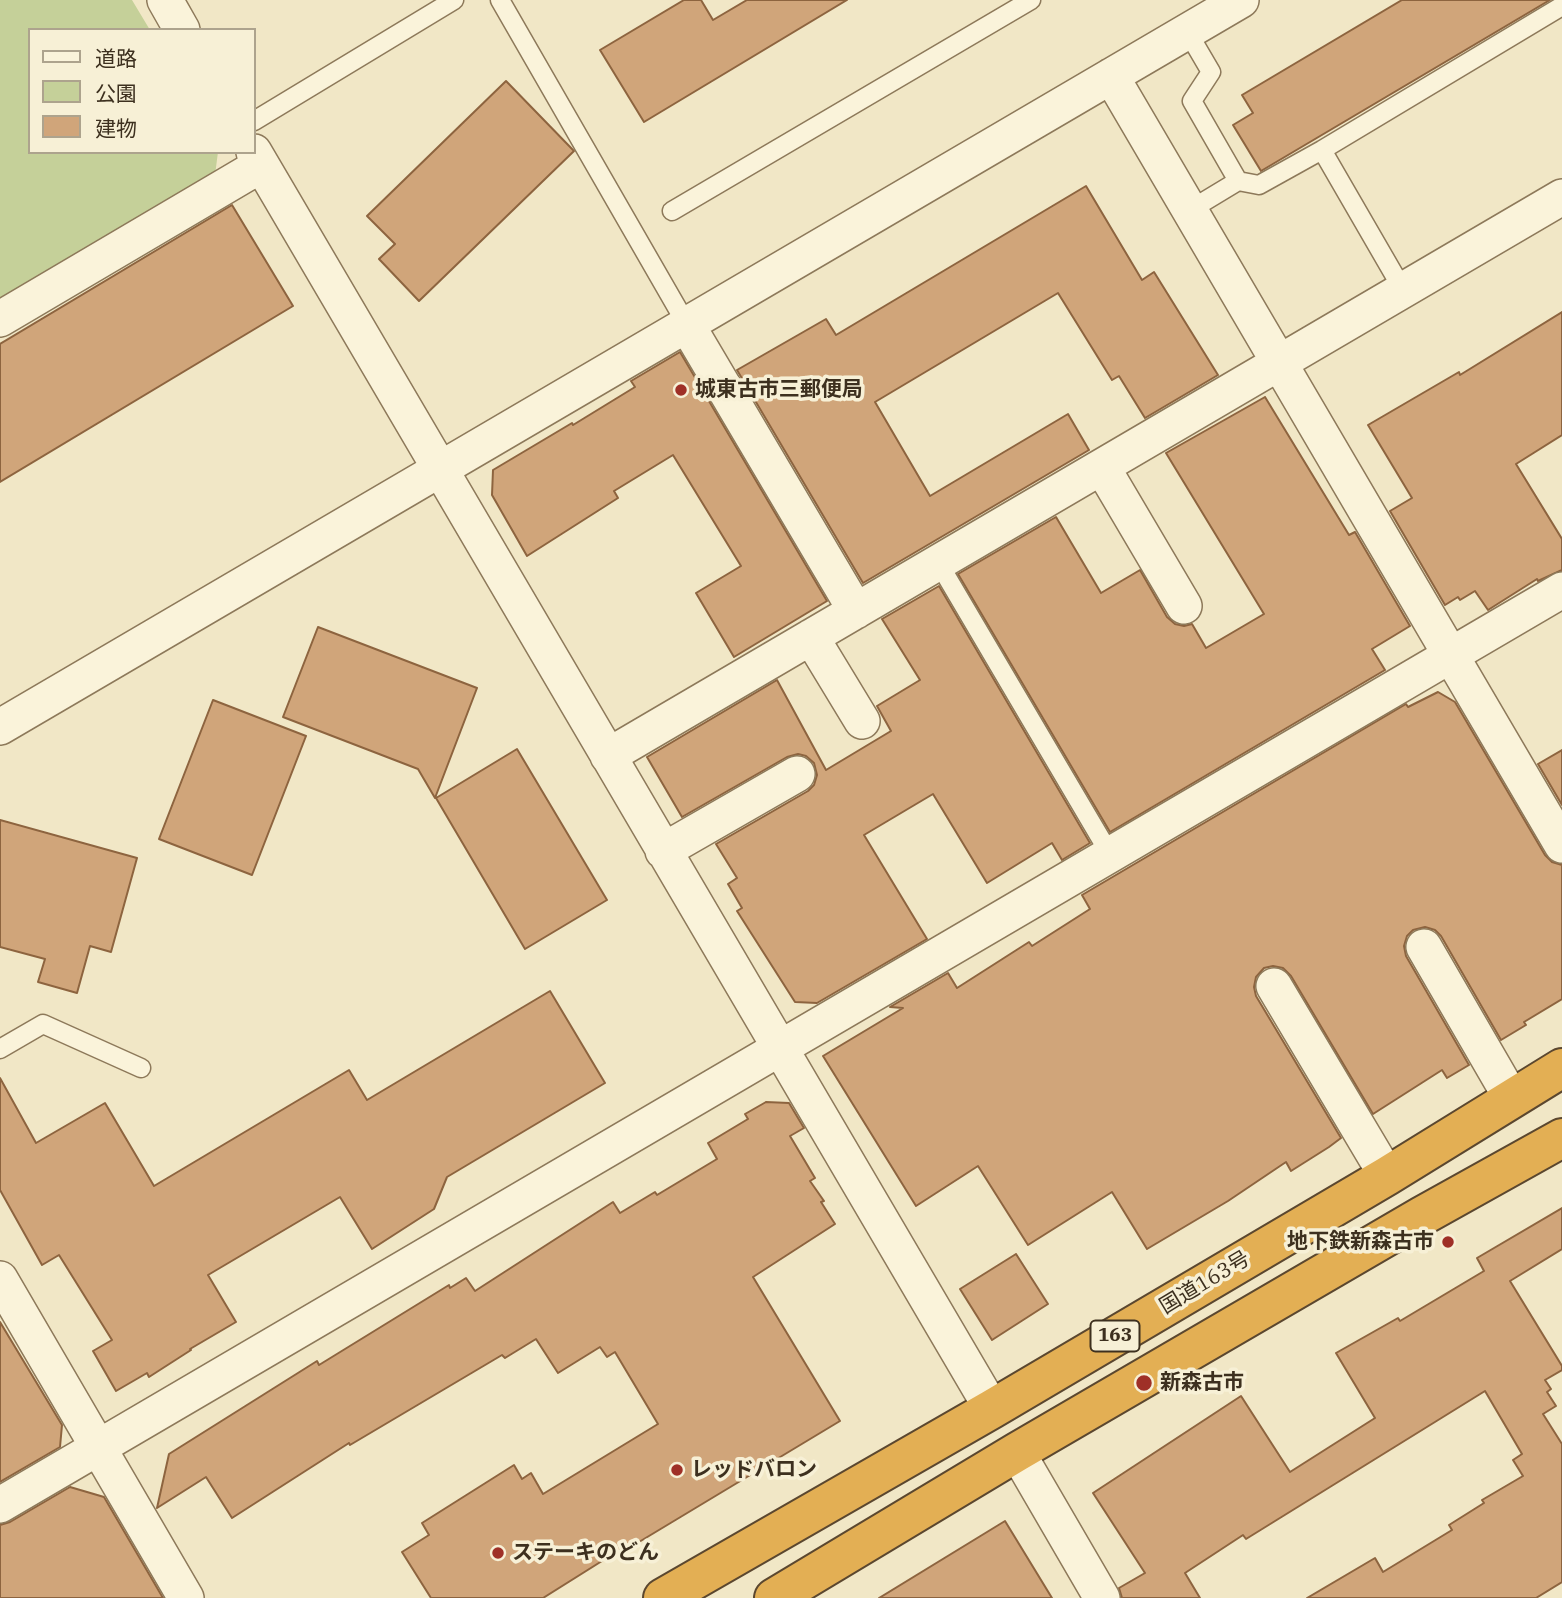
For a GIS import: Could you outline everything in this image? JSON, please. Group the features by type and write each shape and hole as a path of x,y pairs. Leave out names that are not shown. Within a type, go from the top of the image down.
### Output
{"highway":[{"name":"国道163号","path":"663,1598 992,1409 1387,1176 1562,1068"},
{"name":"163","path":"774,1598 1017,1452 1422,1216 1562,1138"}],"street":[{"path":"165,0 181,28"},
{"path":"0,727 1241,0"},
{"path":"1111,76 1562,845"},
{"path":"0,318 258,159 992,1409"},
{"path":"608,756 1562,197"},
{"path":"687,325 856,611"},
{"path":"1102,467 1184,606"},
{"path":"0,1505 1562,590"},
{"path":"811,637 862,721"},
{"path":"663,851 797,774"},
{"path":"1424,947 1512,1099"},
{"path":"1274,986 1387,1176"},
{"path":"0,1279 186,1598"},
{"path":"1017,1452 1102,1598"}],"lane":[{"path":"256,120 454,0"},
{"path":"500,0 687,325"},
{"path":"672,211 1031,0"},
{"path":"1190,210 1238,181 1259,185 1562,6"},
{"path":"1187,31 1211,72 1192,101 1238,181"},
{"path":"1322,150 1403,290"},
{"path":"937,562 1111,856"},
{"path":"0,1049 43,1024 141,1068"}],"green space":[{"path":"0,0 132,0 149,28 28,28 28,154 218,154 215,175 0,301"}],"building":[{"path":"684,0 701,0 713,20 747,0 847,0 644,122 600,50"},
{"path":"1402,0 1550,0 1261,171 1233,125 1253,113 1242,95"},
{"path":"506,81 574,151 419,301 379,259 395,244 367,216"},
{"path":"1086,186 1142,280 1154,272 1218,375 1145,418 1119,376 1112,380 1058,293 875,402 930,496 1068,414 1089,450 863,583 737,370 826,319 836,335"},
{"path":"232,205 293,306 0,482 0,344"},
{"path":"1562,312 1562,435 1516,464 1562,539 1562,570 1538,581 1537,579 1488,610 1475,591 1445,605 1390,511 1412,498 1368,425 1459,372 1460,375"},
{"path":"680,352 827,601 734,657 696,593 741,566 673,455 614,491 618,498 527,556 492,495 493,470 635,387 631,381"},
{"path":"1265,397 1349,535 1355,532 1410,626 1372,649 1385,670 1110,832 958,574 1056,517 1101,593 1140,570 1167,617 1175,624 1192,624 1206,648 1264,614 1166,453"},
{"path":"939,586 1090,843 1062,860 1052,843 987,883 933,794 864,835 927,939 817,1003 795,1002 737,911 742,908 728,884 737,878 716,844 808,791 814,785 817,775 814,763 806,756 798,754 787,757 682,817 647,757 777,680 826,770 891,731 877,706 920,680 882,619"},
{"path":"318,627 477,688 435,798 418,769 283,717"},
{"path":"1438,692 1455,702 1545,855 1552,862 1562,865 1562,999 1524,1022 1526,1025 1501,1040 1441,936 1435,930 1425,927 1413,930 1407,936 1404,946 1406,956 1469,1065 1447,1078 1442,1070 1373,1114 1291,976 1283,968 1264,968 1256,977 1256,996 1341,1138 1329,1147 1291,1171 1286,1162 1228,1201 1147,1249 1112,1192 1028,1245 978,1166 916,1206 823,1056 903,1008 890,1007 948,973 957,988 1029,942 1032,946 1090,909 1082,895 1406,704 1408,707"},
{"path":"213,700 306,736 252,875 159,839"},
{"path":"517,749 607,900 525,949 436,798"},
{"path":"1562,750 1562,805 1538,764"},
{"path":"0,820 137,858 111,952 90,946 77,993 38,982 45,959 0,947"},
{"path":"550,991 605,1083 447,1177 434,1209 372,1249 340,1197 208,1275 236,1322 149,1377 147,1373 116,1391 93,1351 112,1340 59,1255 42,1265 0,1190 0,1078 36,1143 105,1103 154,1186 349,1070 367,1100"},
{"path":"766,1102 789,1103 804,1128 790,1136 815,1178 810,1181 835,1224 753,1277 840,1421 639,1542 637,1539 543,1598 431,1598 402,1552 429,1535 422,1523 514,1465 522,1479 531,1473 543,1494 658,1424 615,1352 607,1357 600,1347 558,1373 536,1339 505,1358 502,1355 350,1445 349,1443 232,1518 206,1477 157,1508 169,1454 317,1361 319,1365 449,1285 450,1288 466,1278 475,1291 613,1202 620,1213 655,1192 657,1195 717,1159 708,1143 748,1119 745,1114"},
{"path":"1562,1208 1562,1249 1510,1281 1562,1366 1562,1370 1545,1380 1551,1389 1547,1392 1556,1406 1543,1414 1562,1444 1562,1582 1536,1598 1307,1598 1375,1558 1383,1572 1452,1530 1449,1525 1484,1503 1482,1500 1523,1476 1513,1460 1522,1454 1485,1391 1246,1539 1243,1535 1185,1573 1200,1598 1122,1598 1119,1588 1145,1573 1093,1493 1241,1396 1290,1472 1375,1418 1336,1353 1398,1318 1400,1321 1484,1271 1477,1258"},
{"path":"1016,1254 1048,1304 992,1340 960,1289"},
{"path":"0,1322 62,1425 60,1447 0,1482"},
{"path":"70,1487 104,1497 163,1598 0,1598 0,1525 10,1522"},
{"path":"1005,1521 1052,1598 879,1598"}],"place":[{"name":"城東古市三郵便局","path":"681,390"},
{"name":"地下鉄新森古市","path":"1448,1242"},
{"name":"新森古市","path":"1144,1383"},
{"name":"レッドバロン","path":"677,1470"},
{"name":"ステーキのどん","path":"498,1553"}]}
